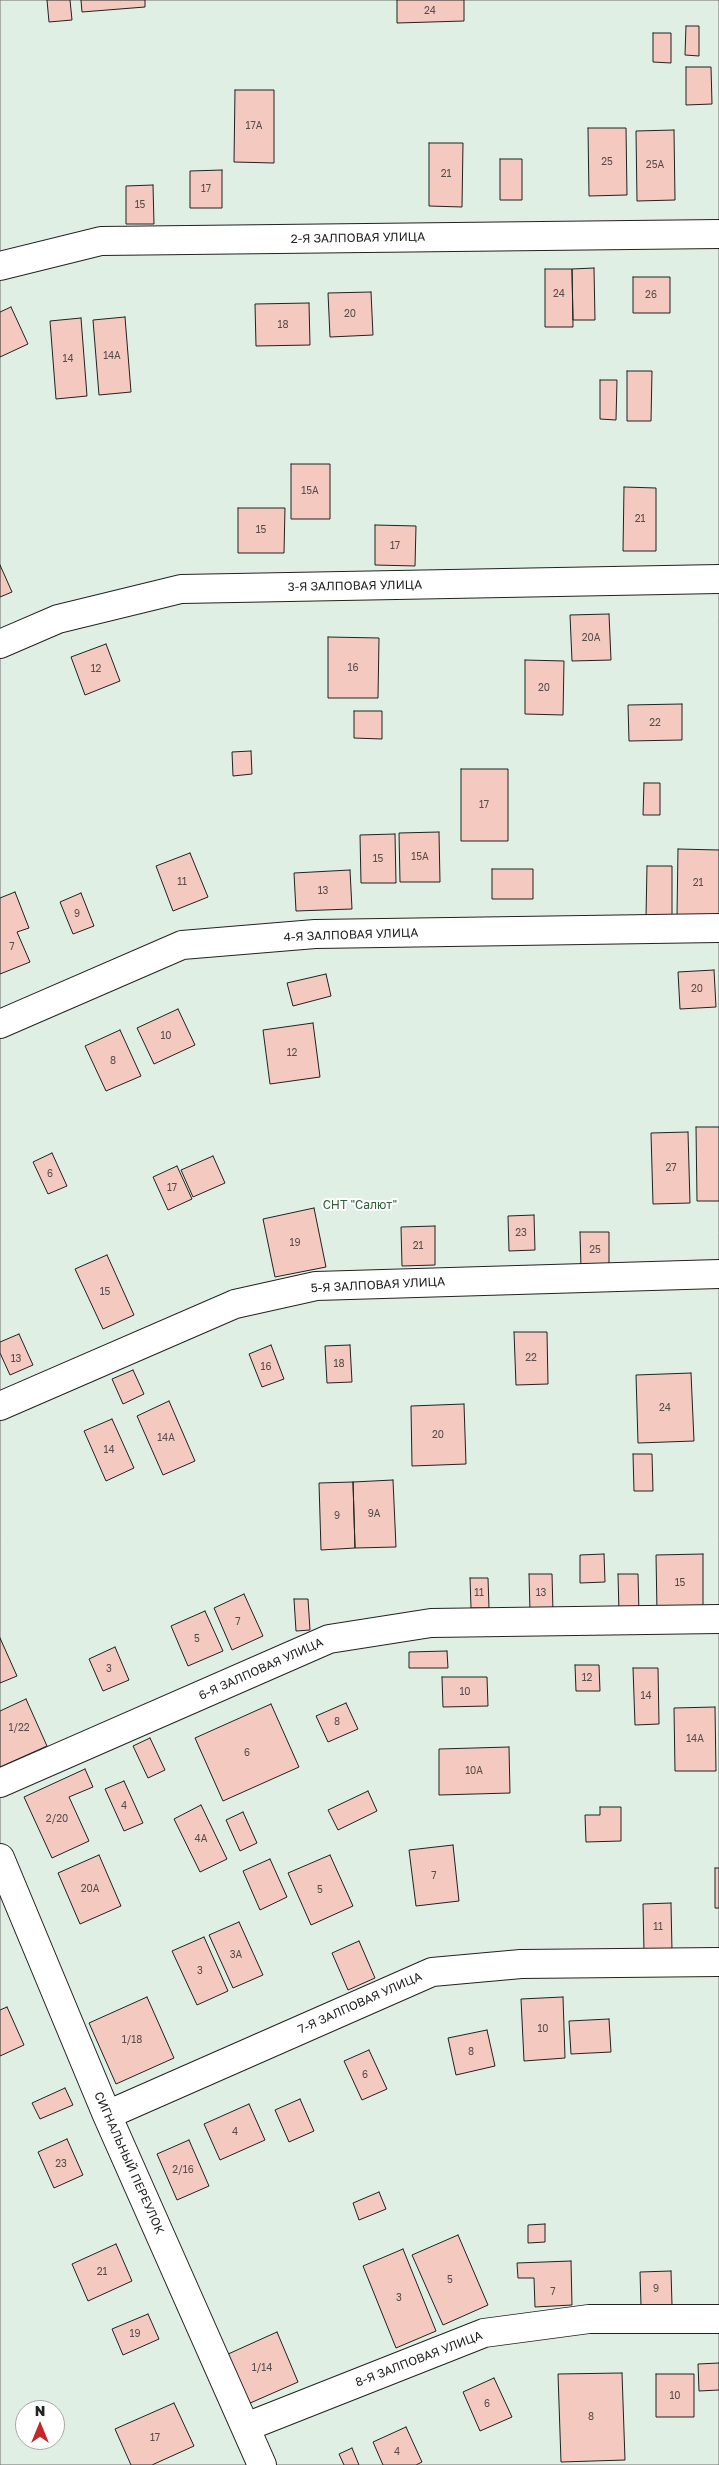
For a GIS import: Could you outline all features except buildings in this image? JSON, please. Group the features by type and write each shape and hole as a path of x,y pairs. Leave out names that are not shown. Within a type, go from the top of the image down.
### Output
{"street":[{"name":"2-Я ЗАЛПОВАЯ УЛИЦА","path":"0,266 100,241 719,234"},
{"name":"3-Я ЗАЛПОВАЯ УЛИЦА","path":"0,644 58,619 181,589 719,579"},
{"name":"4-Я ЗАЛПОВАЯ УЛИЦА","path":"0,1024 182,945 315,934 719,928"},
{"name":"5-Я ЗАЛПОВАЯ УЛИЦА","path":"0,1406 235,1304 316,1286 719,1274"},
{"name":"6-Я ЗАЛПОВАЯ УЛИЦА","path":"0,1782 329,1639 431,1623 719,1619"},
{"name":"СИГНАЛЬНЫЙ ПЕРЕУЛОК","path":"0,1858 107,2114 262,2465"},
{"name":"7-Я ЗАЛПОВАЯ УЛИЦА","path":"107,2114 432,1972 521,1964 719,1962"},
{"name":"8-Я ЗАЛПОВАЯ УЛИЦА","path":"246,2427 484,2333 589,2319 719,2319"}],"green space":[{"name":"СНТ \"Салют\"","path":"0,0 719,0 719,2465 0,2465"}]}
